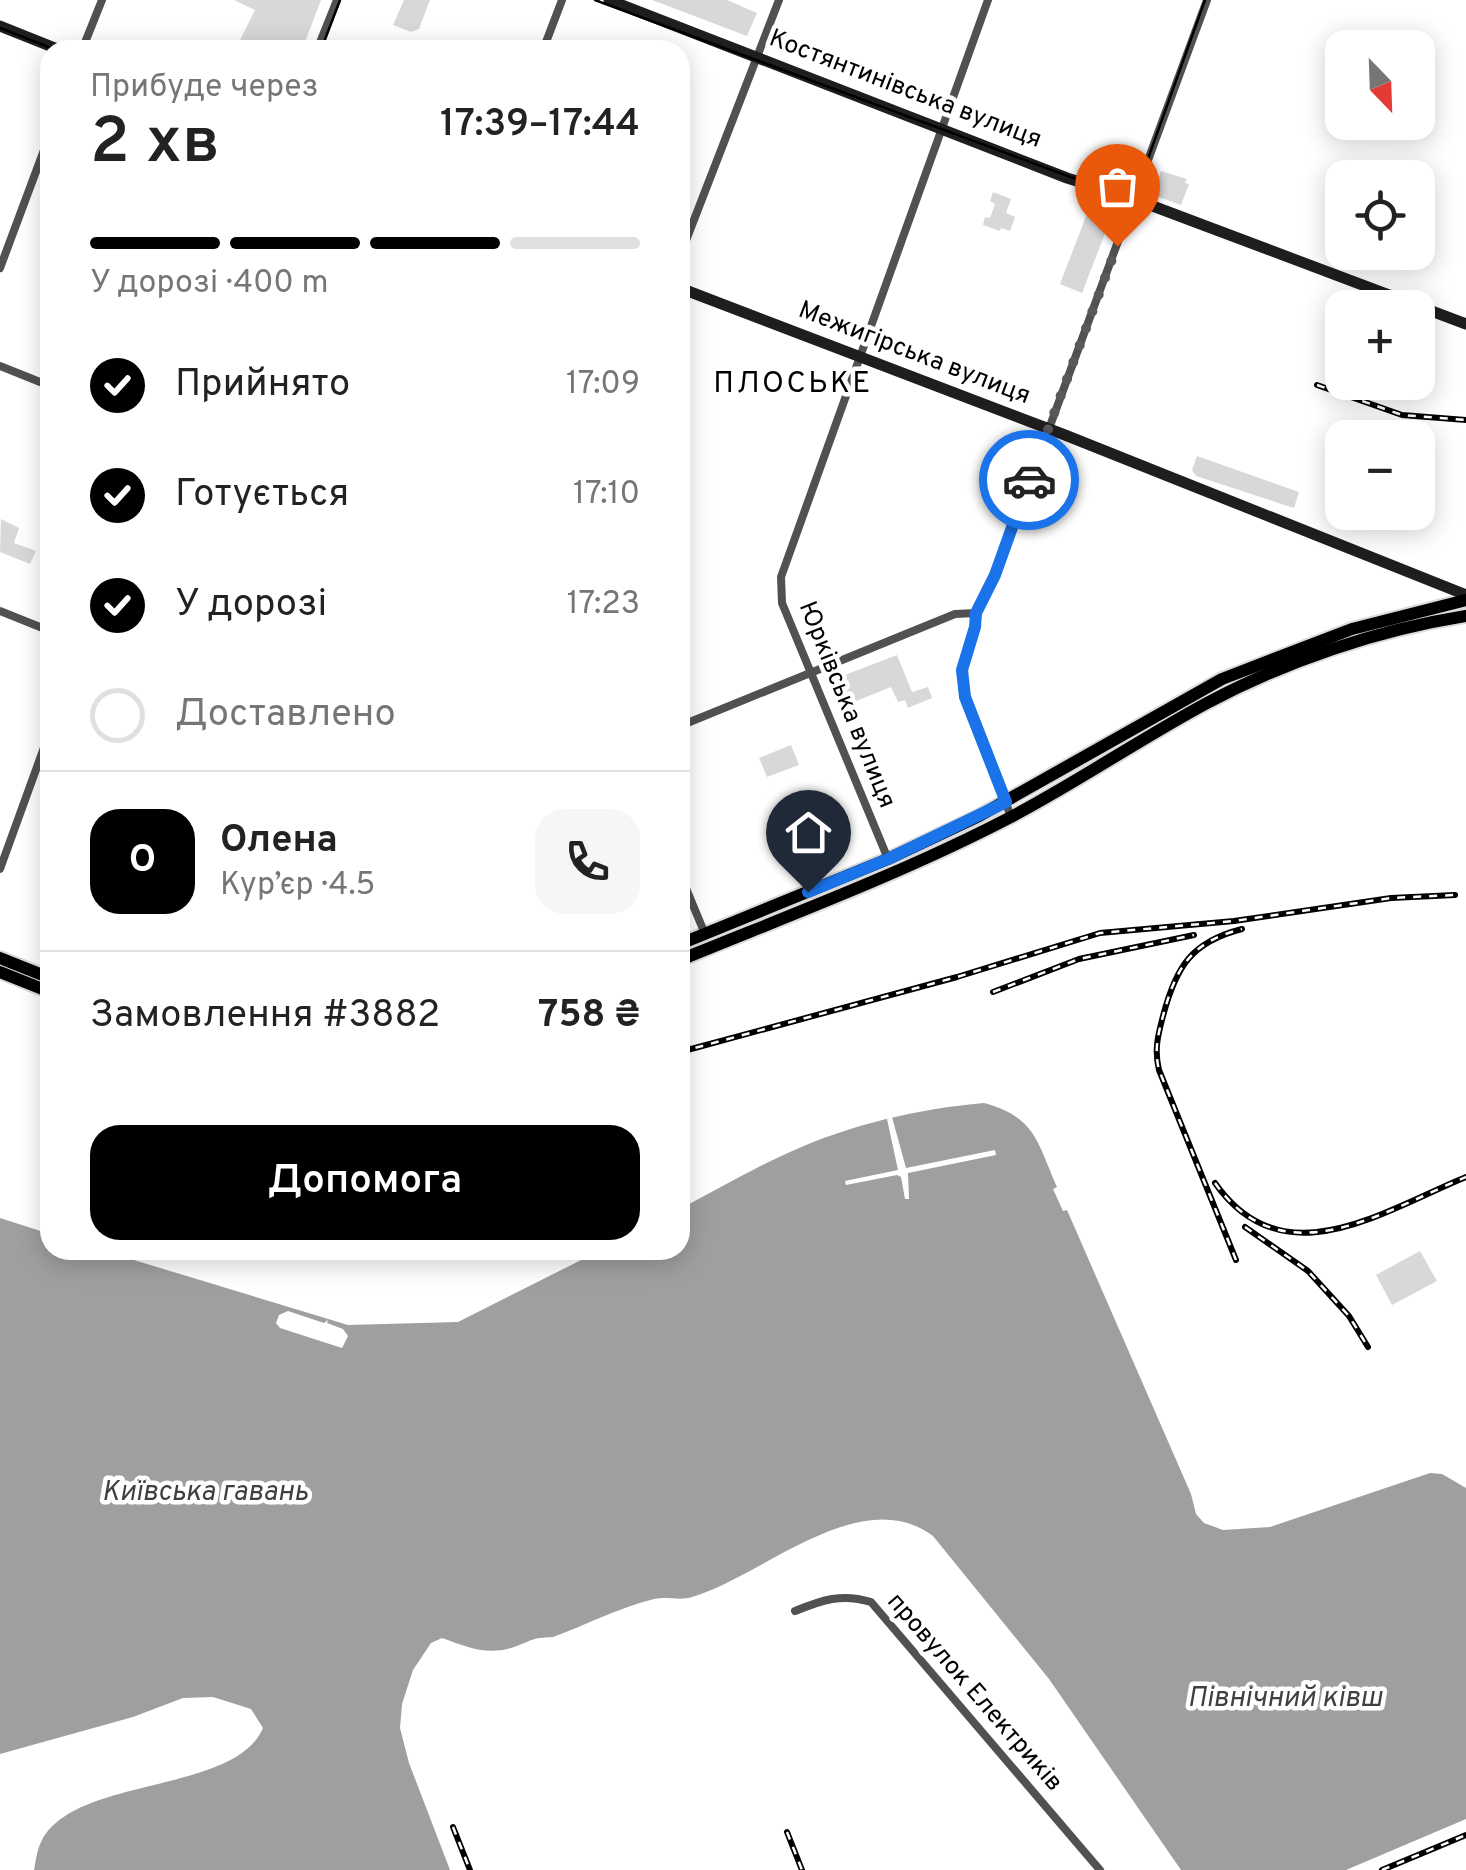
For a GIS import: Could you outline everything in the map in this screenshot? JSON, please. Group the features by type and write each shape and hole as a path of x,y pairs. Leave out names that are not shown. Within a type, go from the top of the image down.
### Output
{"main road":[{"name":"Костянтинівська вулиця","path":"609,0 1067,178 1134,199 1466,324"},
{"path":"0,26 40,42"},
{"name":"Межигірська вулиця","path":"690,292 1049,429 1466,598"},
{"path":"690,940 888,859 1006,802 1191,694 1235,673 1352,629 1466,598"},
{"path":"690,956 888,875 1011,816 1184,716 1255,680 1369,639 1466,616"},
{"path":"0,958 40,974"},
{"path":"0,972 40,988"}],"street":[{"path":"86,40 102,0"},
{"path":"321,40 337,0"},
{"path":"546,40 562,0"},
{"path":"690,230 778,0"},
{"name":"Юрківська вулиця","path":"888,859 782,603 781,577 988,0"},
{"path":"1011,816 963,688 962,670 976,613 995,575 1208,0"},
{"path":"0,268 40,161"},
{"path":"0,366 40,382"},
{"path":"0,611 40,626"},
{"path":"690,722 955,614 976,613"},
{"path":"0,869 40,759"},
{"path":"690,897 706,934"},
{"name":"провулок Електриків","path":"795,1611 849,1595 871,1602 1100,1870"}],"shaded area":[{"path":"234,0 321,0 306,40 240,40 255,10"},
{"path":"404,0 430,0 419,29 411,32 393,25"},
{"path":"652,0 727,0 757,13 747,36"},
{"path":"1161,171 1187,179 1185,183 1189,184 1181,205 1153,195"},
{"path":"993,192 1011,199 1006,213 1015,217 1010,231 983,225 995,204 990,201"},
{"path":"1097,204 1114,210 1082,293 1060,284 1090,206"},
{"path":"1197,456 1299,492 1294,508 1196,476 1192,470"},
{"path":"1,519 19,528 14,543 36,551 30,564 0,552"},
{"path":"897,655 912,692 928,687 932,698 908,708 905,700 898,702 891,687 841,707 829,681"},
{"path":"791,745 799,765 767,777 759,758"},
{"path":"1420,1251 1437,1281 1392,1305 1376,1275"}],"water":[{"name":"Київська гавань","path":"984,1103 1015,1116 1032,1133 1057,1187 1053,1189 1063,1211 1067,1210 1191,1494 1196,1514 1204,1523 1223,1530 1270,1527 1430,1473 1442,1474 1466,1488 1466,1819 1346,1870 1181,1870 1049,1679 933,1536 905,1522 875,1520 812,1538 692,1597 641,1602 553,1637 495,1651 442,1638 431,1643 413,1670 402,1704 400,1728 409,1763 450,1870 34,1870 42,1840 60,1820 87,1805 221,1764 247,1749 263,1728 251,1709 213,1697 183,1698 133,1717 0,1754 0,1218 40,1231 40,1260 134,1260 348,1325 458,1322 581,1260 690,1260 690,1204 813,1142 885,1119"}],"pier":[{"path":"892,1117 906,1168 995,1150 996,1155 908,1173 909,1199 905,1199 901,1177 897,1175 846,1185 845,1181 898,1170 887,1119"},
{"path":"288,1311 324,1323 328,1320 327,1323 343,1329 348,1336 342,1348 280,1328 276,1323 279,1315"}],"tram line":[{"path":"325,40 340,0"},
{"path":"595,0 1116,194 1132,188 1141,178 1205,0"},
{"path":"0,28 40,44"}],"railway":[{"path":"1317,385 1402,415 1466,420"},
{"path":"690,1049 957,977 1100,933 1234,921 1391,898 1455,895"},
{"path":"1236,1260 1159,1070 1157,1049 1168,999 1180,970 1210,941 1242,929"},
{"path":"993,992 1079,959 1194,935"},
{"path":"1215,1183 1242,1212 1271,1228 1302,1233 1368,1219 1466,1177"},
{"path":"1245,1227 1308,1271 1349,1316 1368,1347"},
{"path":"453,1827 470,1870"},
{"path":"787,1832 802,1870"},
{"path":"1382,1870 1466,1835"}],"way so far":[{"path":"1029,480 1117,246"}],"district":[{"name":"ПЛОСЬКЕ","path":"793,384"}],"route":[{"path":"808,892 888,859 1006,802 965,697 962,670 976,613 995,575 1029,480"}],"water label":[{"name":"Північний ківш","path":"1285,1699"}]}
